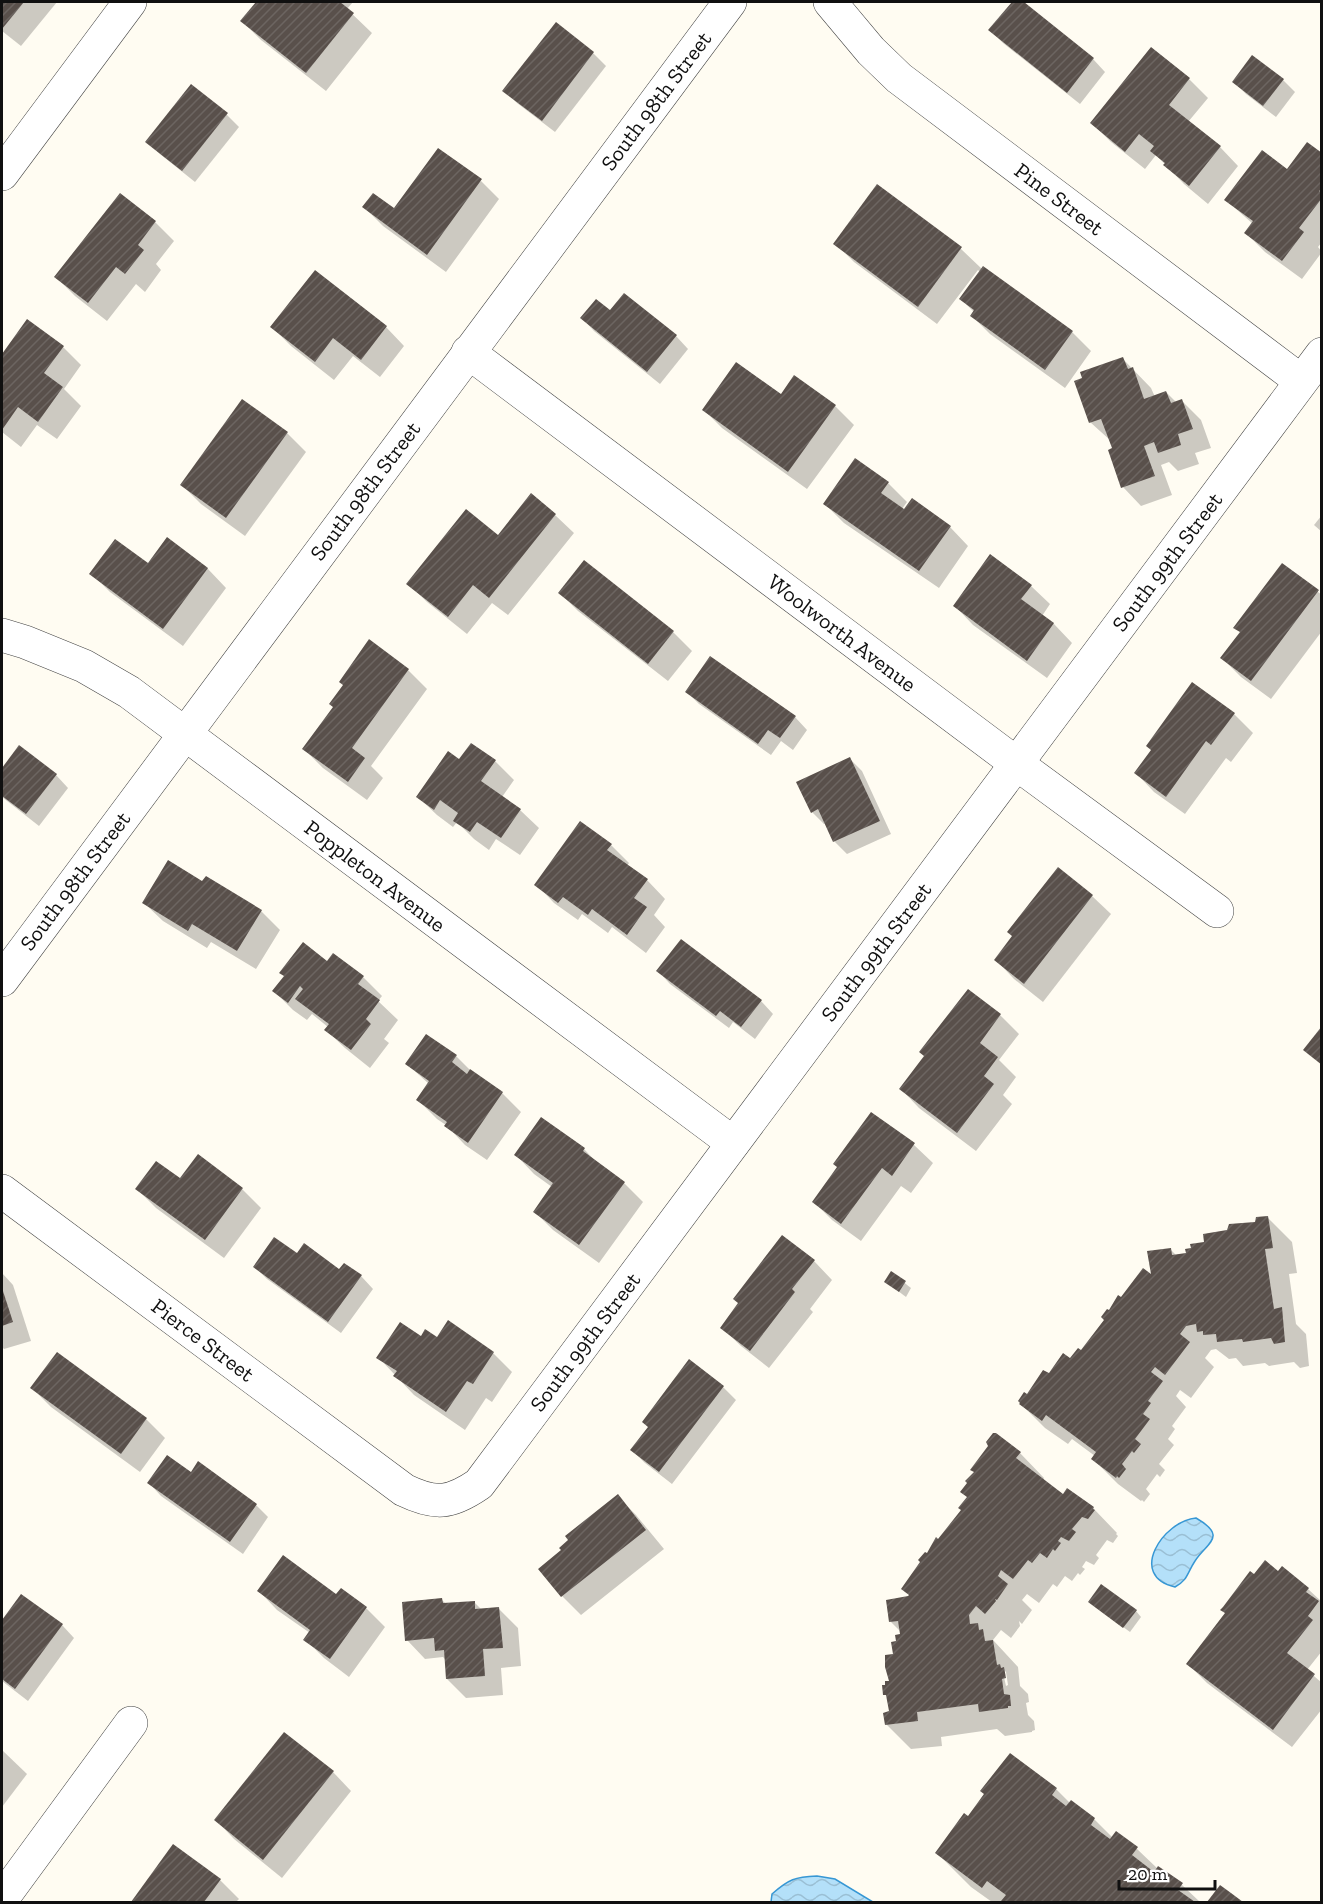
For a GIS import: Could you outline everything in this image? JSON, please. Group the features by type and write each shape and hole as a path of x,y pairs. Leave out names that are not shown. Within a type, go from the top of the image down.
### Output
{"street":[{"path":"2,174 130,2"},
{"name":"South 98th Street","path":"2,980 730,2"},
{"name":"Pine Street","path":"830,2 871,51 899,78 1301,381"},
{"name":"Woolworth Avenue","path":"468,352 1017,764 1217,911"},
{"name":"South 99th Street","path":"404,1490 424,1499 440,1501 461,1496 479,1484 1322,354"},
{"name":"Poppleton Avenue","path":"2,635 26,642 84,666 129,692 733,1143"},
{"name":"Pierce Street","path":"2,1191 404,1490"},
{"path":"2,1899 131,1723"}],"water":[{"path":"1196,1518 1211,1530 1212,1540 1195,1561 1185,1579 1175,1587 1161,1581 1153,1572 1152,1561 1155,1550 1172,1528 1184,1521"},
{"path":"817,1876 835,1879 873,1902 771,1902 772,1894 788,1882 798,1878"}],"building":[{"path":"2,2 24,2 2,29"},
{"path":"256,2 340,2 354,13 306,73 240,21"},
{"path":"1012,2 1024,2 1094,58 1067,93 988,30"},
{"path":"556,22 594,52 542,121 502,91"},
{"path":"1151,47 1190,78 1169,105 1221,146 1189,186 1163,165 1165,163 1150,151 1154,146 1139,134 1125,152 1090,123"},
{"path":"1252,55 1284,79 1263,106 1232,82"},
{"path":"191,84 228,113 182,171 145,142"},
{"path":"1307,142 1322,153 1322,189 1319,191 1322,193 1322,198 1299,228 1304,232 1282,261 1244,233 1253,221 1224,200 1262,150 1287,169"},
{"path":"438,148 482,179 427,255 362,207 373,193 394,208"},
{"path":"877,184 962,247 918,307 833,244"},
{"path":"120,193 156,221 138,245 144,250 125,274 116,267 88,303 54,277"},
{"path":"983,266 1073,331 1045,370 970,316 974,310 959,299"},
{"path":"315,270 387,326 361,360 333,338 315,362 270,327"},
{"path":"624,293 677,335 647,372 580,318 596,299 610,310"},
{"path":"27,319 64,346 44,373 63,387 38,422 18,407 2,430 2,354"},
{"path":"1123,357 1128,369 1133,367 1144,399 1166,391 1171,403 1182,399 1193,429 1178,434 1181,445 1158,453 1154,442 1144,446 1155,476 1121,488 1108,450 1112,448 1101,419 1089,423 1074,381 1082,378 1080,372"},
{"path":"736,362 781,394 794,375 836,405 788,472 702,410"},
{"path":"242,399 288,432 226,518 180,485"},
{"path":"855,458 889,482 881,493 904,509 912,498 951,526 919,571 823,504"},
{"path":"531,493 556,514 489,598 473,585 448,617 406,584 466,509 498,535"},
{"path":"167,537 208,568 163,629 89,574 115,539 148,563"},
{"path":"990,554 1032,585 1021,599 1054,623 1027,661 953,606"},
{"path":"584,560 674,631 648,664 558,593"},
{"path":"1282,563 1319,590 1251,681 1220,658 1240,632 1233,628"},
{"path":"369,639 409,669 352,748 365,758 348,782 302,749 333,707 329,704 343,685 339,682"},
{"path":"710,656 796,716 780,738 768,730 758,744 685,692"},
{"path":"1192,682 1235,713 1211,745 1206,741 1166,797 1134,773 1151,750 1146,746"},
{"path":"471,743 496,760 481,781 521,809 501,838 477,822 470,832 453,821 458,813 440,800 434,810 416,797 448,751 459,759"},
{"path":"19,745 57,774 26,814 2,796 2,768"},
{"path":"850,757 880,821 833,842 818,809 811,813 796,782"},
{"path":"580,821 612,844 607,850 648,879 634,898 647,907 627,935 592,909 588,915 563,897 558,903 534,885"},
{"path":"168,860 202,881 206,876 262,910 237,951 192,924 188,931 142,903"},
{"path":"1058,867 1093,895 1024,984 994,960 1012,936 1007,932"},
{"path":"681,939 762,1000 741,1027 720,1011 716,1016 656,971"},
{"path":"303,942 327,961 333,953 364,976 358,984 380,1000 366,1019 371,1024 351,1050 324,1030 329,1024 295,999 303,989 300,986 288,1003 272,991 284,976 279,973"},
{"path":"968,989 1001,1014 980,1043 998,1057 984,1076 994,1084 957,1133 899,1089 924,1056 919,1052"},
{"path":"1322,1026 1322,1065 1303,1050"},
{"path":"426,1034 457,1055 452,1062 467,1074 470,1069 503,1092 468,1143 444,1126 447,1122 416,1100 429,1081 405,1064"},
{"path":"871,1112 915,1143 892,1176 882,1168 841,1224 812,1202 837,1167 833,1164"},
{"path":"541,1117 585,1148 583,1151 625,1182 579,1245 533,1212 553,1183 514,1155"},
{"path":"198,1154 243,1188 205,1240 135,1189 156,1161 180,1178"},
{"path":"1268,1216 1273,1248 1265,1249 1274,1309 1282,1307 1285,1342 1274,1344 1271,1338 1243,1342 1242,1339 1217,1342 1216,1334 1203,1335 1203,1331 1197,1332 1196,1324 1186,1326 1180,1334 1190,1342 1165,1375 1155,1367 1151,1372 1163,1381 1148,1401 1151,1403 1143,1414 1150,1419 1135,1439 1141,1444 1122,1464 1126,1469 1119,1478 1091,1459 1096,1452 1046,1415 1042,1421 1019,1404 1018,1401 1024,1392 1027,1394 1043,1370 1049,1373 1063,1353 1070,1358 1078,1348 1081,1350 1104,1320 1101,1317 1107,1309 1109,1310 1118,1295 1121,1297 1143,1268 1151,1274 1147,1251 1171,1248 1172,1255 1186,1253 1185,1249 1191,1248 1190,1244 1204,1242 1203,1234 1227,1230 1229,1224 1255,1222 1256,1217"},
{"path":"782,1235 815,1260 792,1289 795,1292 750,1351 720,1328 738,1303 733,1299"},
{"path":"274,1237 297,1253 304,1243 339,1269 344,1263 362,1275 328,1322 253,1267"},
{"path":"891,1271 906,1281 899,1292 884,1282"},
{"path":"2,1288 13,1322 2,1326"},
{"path":"448,1320 494,1352 473,1384 467,1381 446,1412 393,1376 397,1371 376,1358 400,1322 421,1336 425,1329 437,1337"},
{"path":"57,1352 147,1418 121,1454 30,1388"},
{"path":"689,1359 724,1386 659,1472 630,1450 648,1427 642,1422"},
{"path":"993,1433 1021,1452 1016,1458 1063,1494 1067,1488 1095,1510 1088,1519 1082,1517 1072,1529 1076,1532 1069,1541 1061,1537 1058,1541 1061,1543 1047,1558 1040,1553 1032,1563 1028,1560 1013,1579 1001,1570 998,1576 1008,1584 997,1600 995,1599 996,1601 985,1614 976,1606 969,1615 970,1624 978,1623 979,1630 983,1629 985,1641 993,1640 997,1665 1004,1667 1006,1678 1002,1679 1004,1694 1010,1695 1011,1706 979,1712 978,1704 917,1712 918,1721 885,1725 883,1713 889,1711 882,1685 885,1685 885,1681 889,1681 885,1667 885,1655 893,1654 891,1642 896,1641 895,1635 900,1634 898,1621 889,1622 886,1600 909,1595 901,1589 920,1562 918,1560 925,1552 927,1553 936,1537 938,1539 961,1510 958,1508 967,1497 960,1492 967,1483 965,1481 974,1472 970,1470 988,1446 986,1442"},
{"path":"167,1455 191,1472 198,1461 257,1504 230,1542 147,1483"},
{"path":"618,1494 646,1530 561,1597 538,1569 561,1550 559,1548 568,1540 565,1536"},
{"path":"283,1555 336,1594 341,1588 367,1607 330,1659 303,1640 310,1630 257,1591"},
{"path":"1265,1560 1278,1571 1282,1566 1309,1588 1306,1592 1319,1601 1308,1616 1313,1620 1287,1653 1315,1674 1273,1730 1186,1664 1225,1613 1220,1610 1250,1571 1254,1574"},
{"path":"1101,1584 1137,1610 1123,1628 1088,1602"},
{"path":"21,1594 63,1624 15,1689 2,1679 2,1620"},
{"path":"442,1598 443,1603 475,1601 475,1609 499,1607 503,1648 483,1649 485,1676 446,1679 444,1650 435,1651 434,1638 405,1641 402,1602"},
{"path":"284,1732 334,1771 263,1860 214,1820"},
{"path":"1010,1753 1057,1788 1052,1795 1066,1806 1071,1800 1095,1818 1091,1825 1110,1839 1116,1831 1138,1847 1132,1855 1154,1872 1158,1866 1183,1883 1178,1890 1195,1902 1002,1902 1006,1895 987,1881 982,1888 935,1853 964,1813 968,1816 984,1794 980,1791"},
{"path":"173,1844 221,1879 204,1902 131,1902"},
{"path":"1220,1885 1231,1893 1243,1902 1207,1902"}]}
